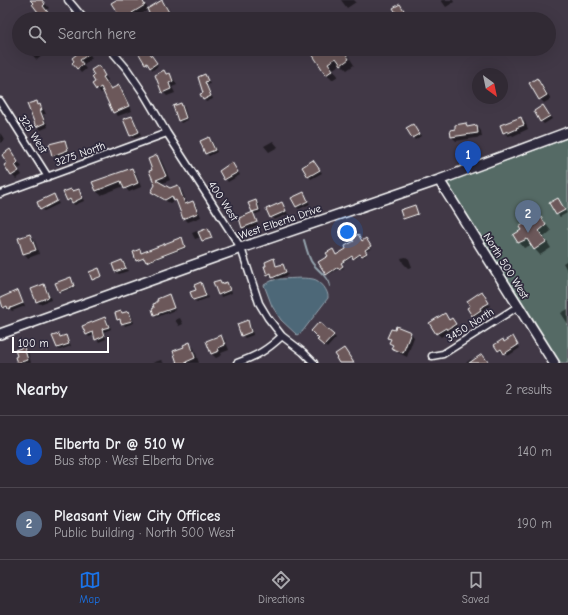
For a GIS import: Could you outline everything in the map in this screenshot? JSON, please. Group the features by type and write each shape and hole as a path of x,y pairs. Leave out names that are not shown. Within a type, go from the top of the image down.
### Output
{"main road":[{"name":"West Elberta Drive","path":"0,334 241,248 439,180 568,132"},
{"name":"North 500 West","path":"439,180 517,307 554,363"}],"street":[{"path":"68,0 78,12"},
{"name":"400 West","path":"116,56 144,94 167,133 241,248 259,303 268,318 282,336 304,352 314,363"},
{"name":"325 West","path":"0,101 48,177"},
{"name":"3275 North","path":"0,194 167,133"},
{"name":"3450 North","path":"432,356 443,354 517,307"},
{"path":"237,363 256,356 270,348 282,336"}],"green space":[{"path":"568,138 568,363 561,363 447,182"}],"water":[{"path":"277,279 313,279 326,289 328,298 302,332 297,335 281,320 272,306 264,285"}],"building":[{"path":"30,0 42,0 45,4 43,6 48,12 38,12 32,4 33,3"},
{"path":"116,0 142,0 145,5 134,12 117,12 111,3"},
{"path":"162,0 169,12 148,12 147,9"},
{"path":"400,4 405,12 396,12 393,8"},
{"path":"74,56 86,56 80,60 83,64 77,69 72,63 74,61 72,58"},
{"path":"140,56 152,56 157,63 150,68 147,63 145,64"},
{"path":"313,56 347,56 349,59 341,65 336,58 328,63 333,70 326,75"},
{"path":"99,65 105,76 103,77 111,89 119,85 129,106 113,113 101,87 96,90 92,84 95,82 92,77 94,75 91,70"},
{"path":"164,70 166,74 170,73 173,81 169,83 171,89 162,93 155,75"},
{"path":"205,74 208,81 205,82 211,96 203,100 200,94 203,93 198,77"},
{"path":"537,78 547,95 539,100 529,83"},
{"path":"37,101 38,105 40,104 42,110 40,110 45,123 36,127 27,104"},
{"path":"181,103 186,118 178,121 173,106"},
{"path":"543,105 550,116 540,122 534,111"},
{"path":"132,116 139,132 130,136 123,119"},
{"path":"521,117 524,125 508,133 508,131 503,133 500,125"},
{"path":"466,123 467,127 477,125 478,133 451,137 450,130 455,129 455,125"},
{"path":"413,124 419,134 412,138 406,128"},
{"path":"209,137 215,150 205,154 200,141"},
{"path":"65,140 68,150 52,156 49,144"},
{"path":"10,149 18,162 15,165 19,171 11,176 4,165 7,163 2,155"},
{"path":"157,155 166,176 156,180 170,188 178,185 185,204 193,201 198,213 183,219 176,200 174,201 172,196 165,200 151,192 155,185 149,171 152,170 148,159"},
{"path":"313,160 320,170 308,177 302,167"},
{"path":"232,162 238,172 224,180 219,171"},
{"path":"132,168 138,183 124,189 121,181 96,191 92,182"},
{"path":"71,189 73,191 79,189 82,198 72,203 70,199 67,201 63,192"},
{"path":"304,192 308,201 296,207 291,198"},
{"path":"54,194 57,201 40,210 37,202"},
{"path":"558,198 565,210 556,215 549,203"},
{"path":"256,200 259,210 252,212 248,203"},
{"path":"282,202 286,211 270,218 266,209"},
{"path":"415,205 418,214 403,219 400,210"},
{"path":"253,212 257,222 242,228 239,218"},
{"path":"541,217 546,225 539,231 546,242 534,250 527,239 518,243 513,235 521,230 519,227 531,219 533,222"},
{"path":"208,228 212,238 202,241 198,232"},
{"path":"30,234 36,250 23,254 18,238"},
{"path":"358,234 362,241 366,238 371,246 365,250 367,253 362,256 360,254 353,259 352,256 341,263 343,266 339,269 338,267 326,275 318,262 328,256 326,253 333,249 336,255 346,249 345,246 354,241 352,239"},
{"path":"182,237 185,247 146,262 144,258 136,261 133,252 140,249 141,253"},
{"path":"274,258 276,266 283,264 286,272 272,278 271,273 267,275 264,266 266,266 265,262"},
{"path":"122,260 126,268 115,272 112,264"},
{"path":"99,268 102,276 92,280 89,272"},
{"path":"71,277 74,286 59,292 55,283"},
{"path":"220,280 221,284 227,282 230,290 218,295 213,282"},
{"path":"201,282 206,296 193,300 190,292 196,290 194,285"},
{"path":"44,284 49,297 36,302 31,289"},
{"path":"18,290 23,303 8,309 7,306 3,308 0,298"},
{"path":"482,291 489,303 480,308 481,310 472,316 467,308 470,306 467,301"},
{"path":"169,294 174,308 154,315 152,309 154,308 153,304 158,301 157,299"},
{"path":"121,311 122,313 129,311 132,321 121,324 120,319 117,320 115,313"},
{"path":"445,313 449,320 452,318 456,324 447,330 446,328 436,334 429,323"},
{"path":"105,317 109,327 102,329 104,336 95,340 93,332 86,335 82,326"},
{"path":"248,320 251,332 241,336 237,324"},
{"path":"319,322 334,335 324,346 317,340 319,339 311,331"},
{"path":"396,326 411,332 403,353 391,348 393,345 389,343 391,339 387,338 391,329 395,330"},
{"path":"59,334 60,337 66,335 69,344 57,348 52,336"},
{"path":"221,335 225,345 218,348 219,351 211,354 206,341"},
{"path":"513,336 518,345 504,354 501,349 498,351 494,345 503,339 504,342"},
{"path":"190,342 195,358 186,362 187,363 177,363 173,351 184,347 183,345"},
{"path":"24,347 28,360 17,363 15,350"},
{"path":"344,348 354,363 339,363 335,354"},
{"path":"482,354 489,363 469,363"}],"waterway":[{"path":"304,240 311,261 325,276 330,286"}],"place":[{"name":"Elberta Dr @ 510 W","path":"468,174"},
{"name":"Pleasant View City Offices","path":"528,233"}]}
